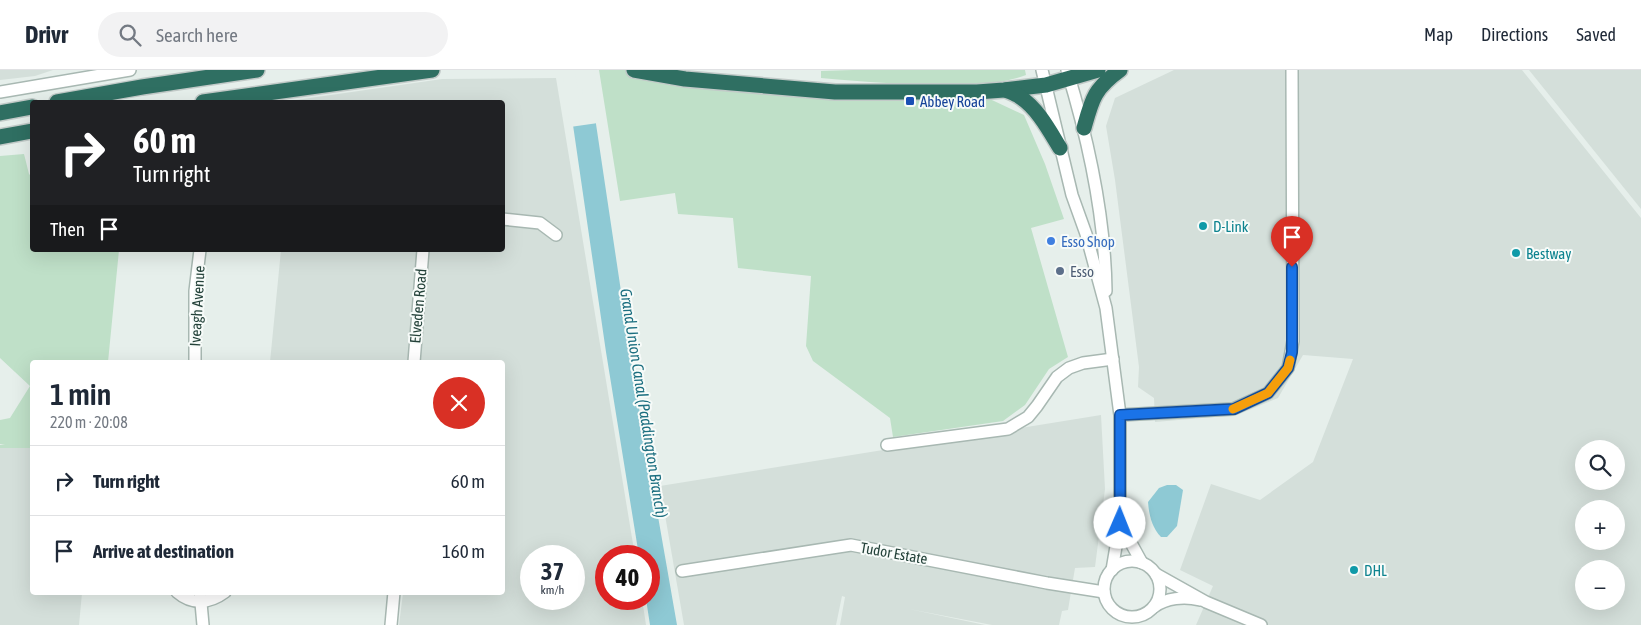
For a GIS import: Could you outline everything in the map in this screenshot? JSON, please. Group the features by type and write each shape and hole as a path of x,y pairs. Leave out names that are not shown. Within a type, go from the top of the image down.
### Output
{"highway":[{"path":"68,100 257,70"},
{"path":"217,100 432,70"},
{"path":"634,70 685,79 835,92 977,92 1004,90 1043,75 1098,70"},
{"path":"1084,128 1089,110 1099,88 1120,70"},
{"path":"1004,90 1020,96 1033,108 1060,148"},
{"path":"0,113 30,107"},
{"path":"0,137 30,131"}],"street":[{"path":"0,92 130,70"},
{"path":"1120,415 1234,409 1268,393 1288,368 1293,341 1292,70"},
{"path":"1069,74 1084,128 1102,221 1106,261 1106,308 1120,415 1120,523 1112,570 1105,582 1104,592 1107,602 1118,620 1139,617 1159,603 1173,599 1195,599 1206,602"},
{"path":"1043,75 1060,148 1106,308"},
{"path":"505,219 540,223 556,235"},
{"name":"Iveagh Avenue","path":"195,360 195,291 200,252"},
{"name":"Elveden Road","path":"414,360 423,252"},
{"path":"887,445 1008,429 1028,417 1057,377 1069,368 1082,363 1113,359"},
{"path":"1120,523 1142,563"},
{"name":"Tudor Estate","path":"682,571 851,546 1104,592"},
{"path":"1112,570 1124,563 1142,563 1156,574 1206,602 1261,625"},
{"path":"1139,625 1158,600 1160,591 1156,574"},
{"path":"181,595 189,601 201,597 219,597 221,595"},
{"path":"391,625 394,595"},
{"path":"201,597 203,625"}],"shaded area":[{"path":"0,70 53,70 35,76 0,80"},
{"path":"1174,70 1522,70 1641,218 1641,625 1196,625 1213,586 1180,570 1211,484 1260,500 1313,462 1353,359 1303,355 1278,398 1237,415 1155,422 1154,398 1138,387 1139,367 1115,180 1106,126 1115,98"},
{"path":"1529,70 1641,70 1641,209"},
{"path":"556,78 633,545 595,545 595,610 644,610 646,625 399,625 403,595 505,595 505,360 270,360 281,252 505,252 505,100 296,100 442,79"},
{"path":"1101,415 1105,489 1095,567 1075,568 1068,610 1062,611 1059,625 992,625 909,609 985,625 840,625 845,597 842,596 836,625 684,625 660,486"},
{"path":"0,448 30,448 30,595 82,595 79,625 0,625"}],"green space":[{"path":"599,70 634,70 685,79 977,93 1024,115 1045,164 1064,219 1031,228 1068,357 1049,369 1025,405 1003,421 893,437 890,418 813,361 806,346 811,276 738,268 733,218 678,214 675,193 620,201"},
{"path":"1025,70 1026,75 999,82 951,85 821,78 821,71"},
{"path":"24,154 30,175 30,252 119,252 108,360 30,360 30,386 0,358 0,156"},
{"path":"30,386 30,448 0,448 0,445 5,444 0,444 0,420 10,418"}],"water":[{"path":"565,70 583,125 596,108 596,124 635,385 677,625 650,625 648,610 660,610 660,545 637,545 606,352"},
{"path":"1167,485 1176,485 1183,490 1177,526 1167,537 1161,537 1155,530 1148,502 1159,488"}],"pier":[{"path":"562,70 575,70 581,114 584,122 585,113 580,70 594,70 599,108 598,123 570,127"}],"slow traffic":[{"path":"1233,409 1268,393 1288,368 1290,360"}],"place":[{"name":"Abbey Road","path":"910,101"},
{"name":"D-Link","path":"1203,226"},
{"name":"Esso Shop","path":"1051,241"},
{"name":"Bestway","path":"1516,253"},
{"name":"Esso","path":"1060,271"},
{"name":"DHL","path":"1354,570"}],"route":[{"path":"1120,523 1120,415 1234,409 1268,393 1288,368 1292,352 1292,267"}],"water label":[{"name":"Grand Union Canal (Paddington Branch)","path":"644,403"}]}
